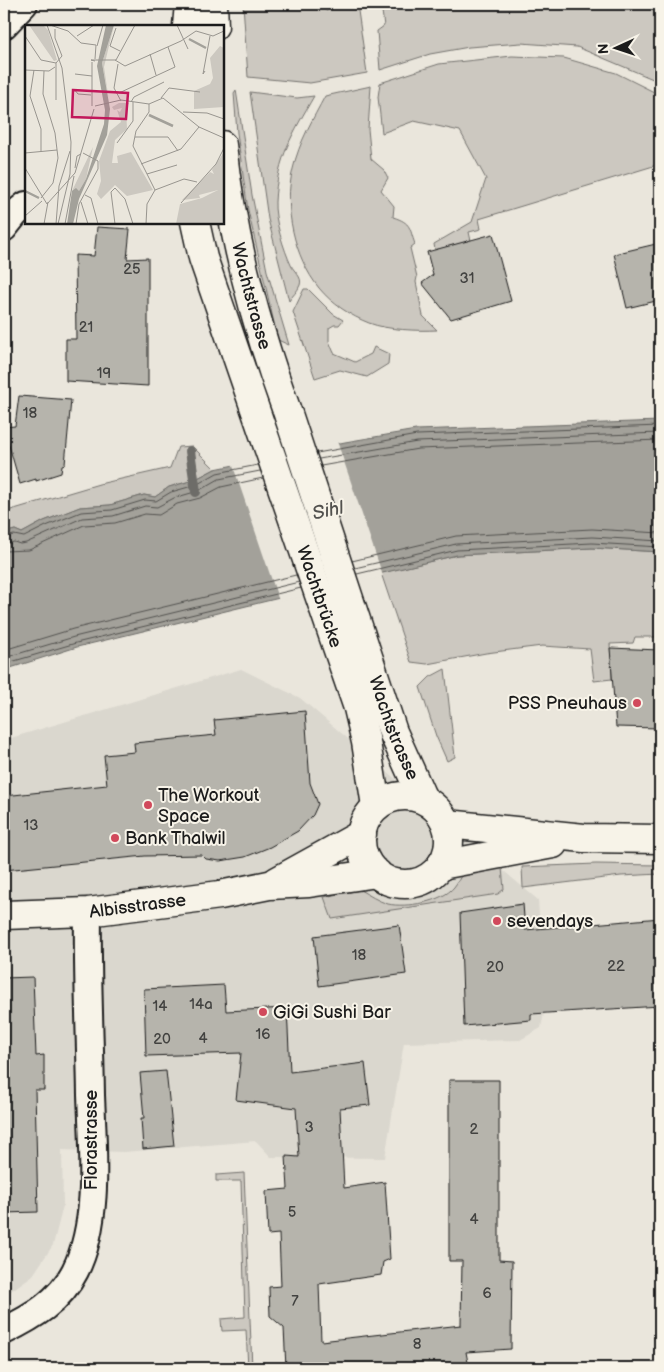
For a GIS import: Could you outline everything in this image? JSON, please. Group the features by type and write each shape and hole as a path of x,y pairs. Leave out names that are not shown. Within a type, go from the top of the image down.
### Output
{"main road":[{"path":"187,25 189,4"},
{"path":"213,4 214,25"},
{"name":"Wachtstrasse","path":"224,157 236,232 246,276 270,363 288,414"},
{"name":"Wachtstrasse","path":"195,224 203,258 258,418"},
{"name":"Wachtbrücke","path":"288,414 355,658"},
{"name":"Wachtbrücke","path":"258,418 355,658"},
{"name":"Wachtstrasse","path":"355,658 393,732 423,799"},
{"name":"Wachtstrasse","path":"355,658 358,708 366,742 376,806"},
{"path":"398,796 413,796 423,799 437,809 447,824 449,846 446,856 433,874 423,880 400,884 388,880 370,866 364,855 361,845 364,824 376,806 384,801 398,796"},
{"path":"447,824 584,838 660,839"},
{"name":"Albisstrasse","path":"269,885 362,834"},
{"path":"441,865 584,838"},
{"name":"Albisstrasse","path":"4,915 88,912 220,895 269,885 377,873"}],"street":[{"path":"4,25 24,4"},
{"name":"Florastrasse","path":"4,1331 31,1317 48,1305 62,1291 74,1272 83,1252 88,1230 93,1172 88,912"}],"shaded area":[{"path":"243,4 276,4 276,6 281,4 325,4 326,11 340,4 357,4 367,73 310,83 248,77"},
{"path":"381,4 588,4 598,7 660,9 660,82 577,47 521,43 469,47 430,54 380,70 377,31 384,26"},
{"path":"512,56 564,58 616,73 660,95 660,164 479,219 481,229 469,232 471,241 435,250 434,244 472,222 486,179 460,131 414,121 382,133 378,97 380,83 439,64"},
{"path":"371,86 368,129 371,159 384,170 388,178 381,190 394,206 393,217 404,222 409,227 415,244 410,248 423,316 437,330 393,329 362,320 342,309 324,294 310,276 297,247 290,215 290,184 296,159 311,122 325,96"},
{"path":"236,90 252,195 267,271 289,345 278,340 248,210 237,133 234,93"},
{"path":"250,92 297,98 314,96 287,146 276,186 275,209 280,234 288,259 301,282 289,301 268,219"},
{"path":"304,289 308,289 333,314 343,320 339,325 329,328 329,341 334,353 355,362 371,354 374,347 389,354 388,364 367,377 340,370 315,378 293,312"},
{"path":"192,446 215,469 194,480 169,487 155,497 144,495 110,505 80,507 44,521 22,533 15,530 4,533 4,512 99,484 170,468 178,447"},
{"path":"592,548 660,552 660,637 635,637 633,643 610,644 612,679 594,681 590,649 542,646 486,653 427,664 411,662 381,573 457,555"},
{"path":"241,669 300,698 538,900 545,1008 541,1028 520,1040 404,1043 385,1158 271,1157 256,1141 124,1152 62,1150 63,1206 53,1245 33,1275 4,1296 4,740"},
{"path":"445,669 455,757 447,761 436,736 420,687 430,677"},
{"path":"596,864 659,865 660,874 621,876 523,888 522,867"},
{"path":"502,868 504,889 498,894 332,919 324,897 360,890 388,904 423,903 441,897 448,892 454,887 462,874"},
{"path":"244,1173 252,1368 248,1368 246,1330 222,1331 221,1319 245,1317 241,1181 216,1181 216,1175"}],"water":[{"name":"Sihl","path":"660,421 660,552 592,548 457,555 77,647 4,670 4,533 15,530 22,533 44,521 80,507 110,505 144,495 155,497 169,487 194,480 215,469 345,442 416,430"}],"pier":[{"path":"337,441 383,576 279,601 232,463"}],"building":[{"path":"97,227 130,229 127,259 148,258 148,386 66,381 66,339 76,339 75,255 94,256"},
{"path":"493,234 511,301 451,319 422,283 433,275 427,252"},
{"path":"660,243 660,300 627,308 614,254"},
{"path":"19,396 71,400 65,464 62,465 61,473 20,484 4,428 15,426"},
{"name":"PSS Pneuhaus","path":"610,648 660,650 660,728 616,727"},
{"path":"305,711 310,783 318,804 313,815 298,831 270,847 245,857 220,861 206,859 202,855 145,856 4,870 4,796 107,785 104,755 135,752 134,743 216,735 214,720"},
{"path":"523,904 525,930 660,918 660,1006 531,1014 531,1020 464,1026 460,913"},
{"path":"399,925 406,974 319,986 314,936"},
{"path":"33,977 36,1056 44,1055 44,1090 35,1090 38,1212 4,1213 4,978"},
{"path":"224,985 226,1011 287,1008 290,1072 365,1063 370,1105 340,1108 344,1188 385,1182 390,1259 383,1262 381,1275 319,1284 321,1341 461,1325 462,1261 449,1261 449,1080 499,1080 499,1260 512,1261 511,1349 466,1352 469,1368 286,1368 284,1328 270,1316 269,1287 281,1286 279,1234 268,1235 266,1191 288,1189 286,1156 299,1157 296,1108 236,1100 241,1053 146,1056 144,989"},
{"path":"166,1071 174,1146 143,1149 141,1118 144,1118 140,1073"}],"waterway":[{"path":"190,451 196,492"}],"place":[{"name":"PSS Pneuhaus","path":"637,703"},
{"name":"The Workout Space","path":"148,805"},
{"name":"Bank Thalwil","path":"115,838"},
{"name":"sevendays","path":"497,921"},
{"name":"GiGi Sushi Bar","path":"263,1012"}]}
